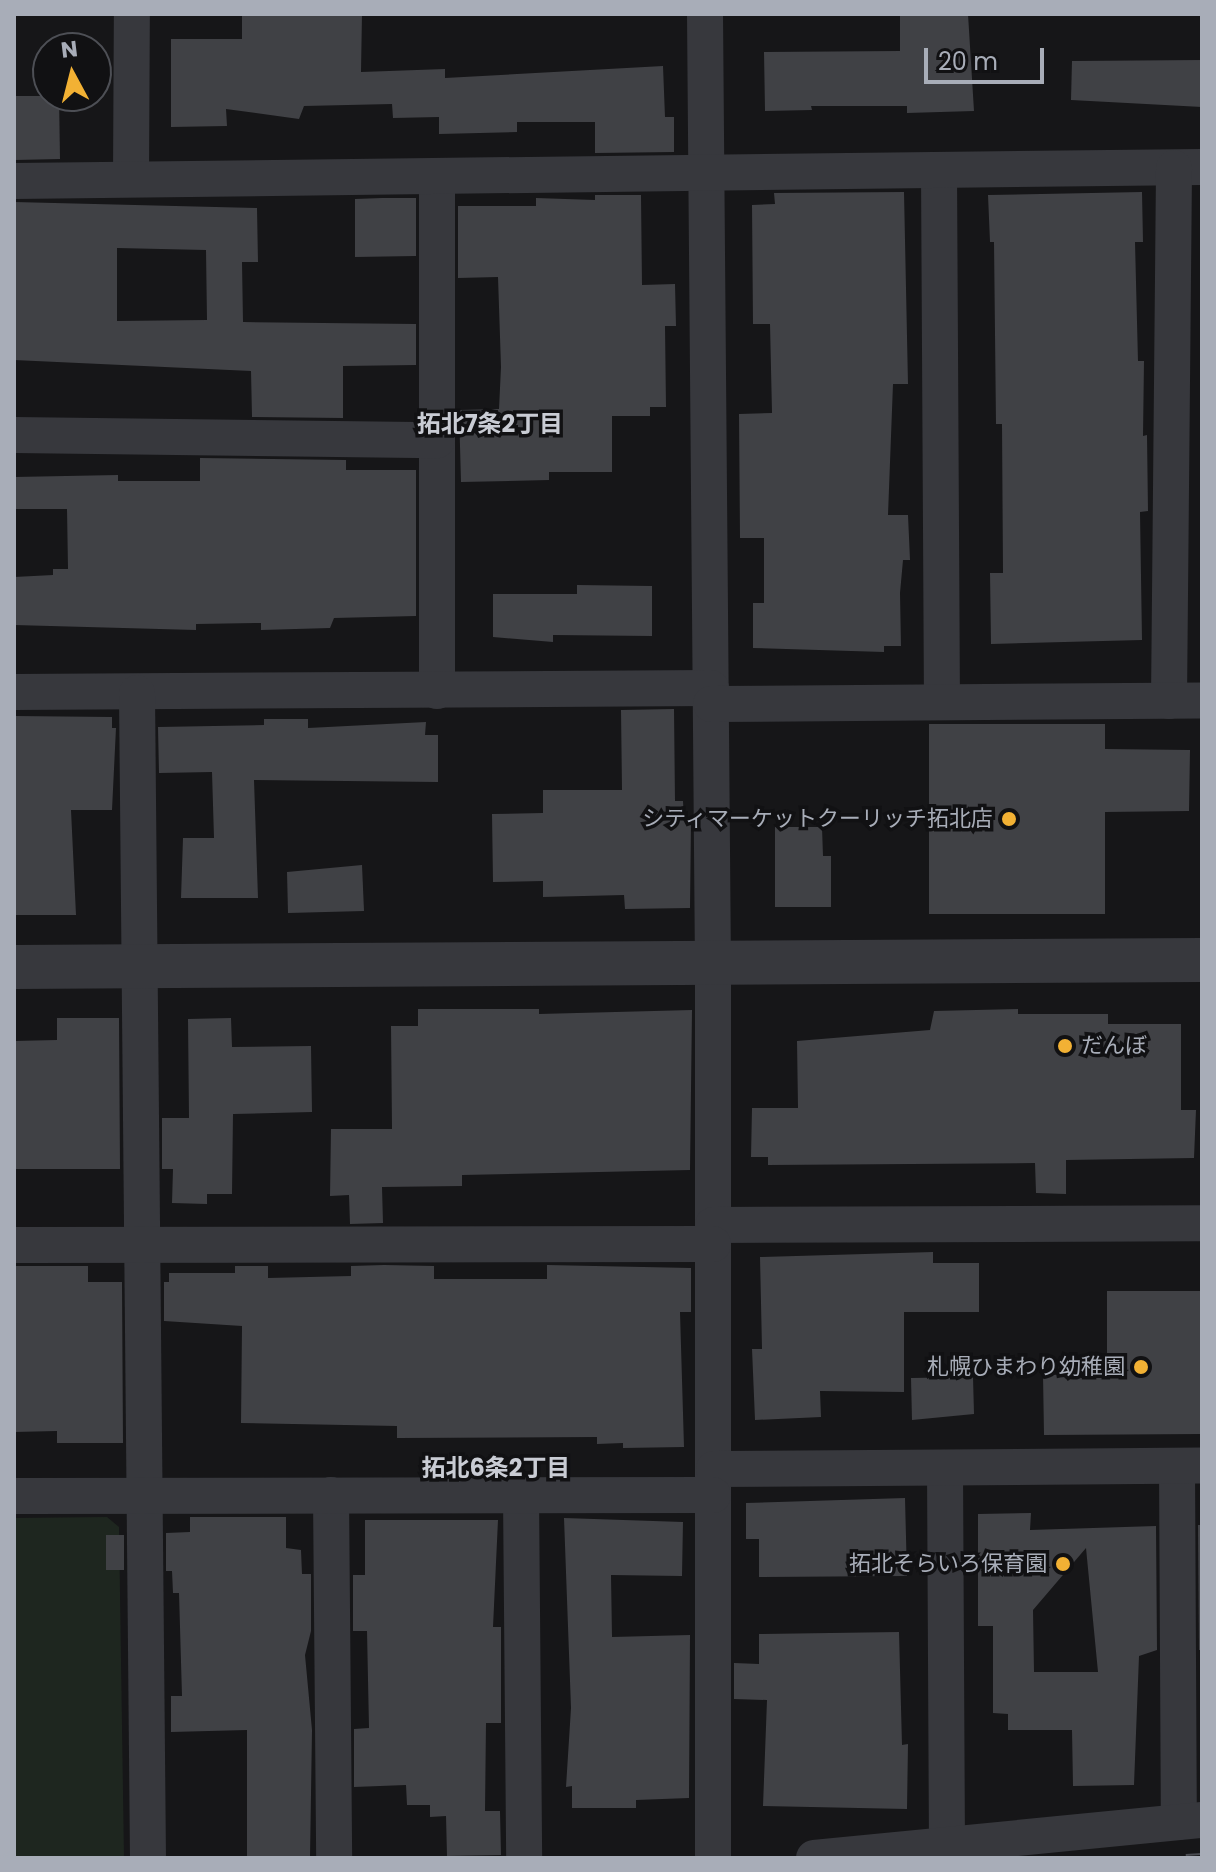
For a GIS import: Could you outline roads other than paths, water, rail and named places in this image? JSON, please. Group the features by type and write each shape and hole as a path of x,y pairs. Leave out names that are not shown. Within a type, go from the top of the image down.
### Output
{"street":[{"path":"131,179 132,14"},
{"path":"705,14 713,962 713,1858"},
{"path":"14,181 1188,168 1186,701 942,701 437,691 14,692"},
{"path":"939,171 942,701"},
{"path":"437,176 437,691"},
{"path":"14,435 437,440"},
{"path":"137,693 141,1495 148,1858"},
{"path":"14,967 1202,960"},
{"path":"14,1245 1202,1223"},
{"path":"14,1496 521,1495 945,1468 1190,1466 1191,1821 814,1858"},
{"path":"945,1468 947,1844"},
{"path":"331,1495 334,1858"},
{"path":"521,1495 524,1858"}],"railway":[{"path":"1186,1858 1202,1857"}],"place":[{"name":"シティマーケットクーリッチ拓北店","path":"1009,819"},
{"name":"だんぼ","path":"1065,1046"},
{"name":"札幌ひまわり幼稚園","path":"1141,1367"},
{"name":"拓北そらいろ保育園","path":"1063,1564"}],"district":[{"name":"拓北7条2丁目","path":"490,424"},
{"name":"拓北6条2丁目","path":"496,1468"}]}
